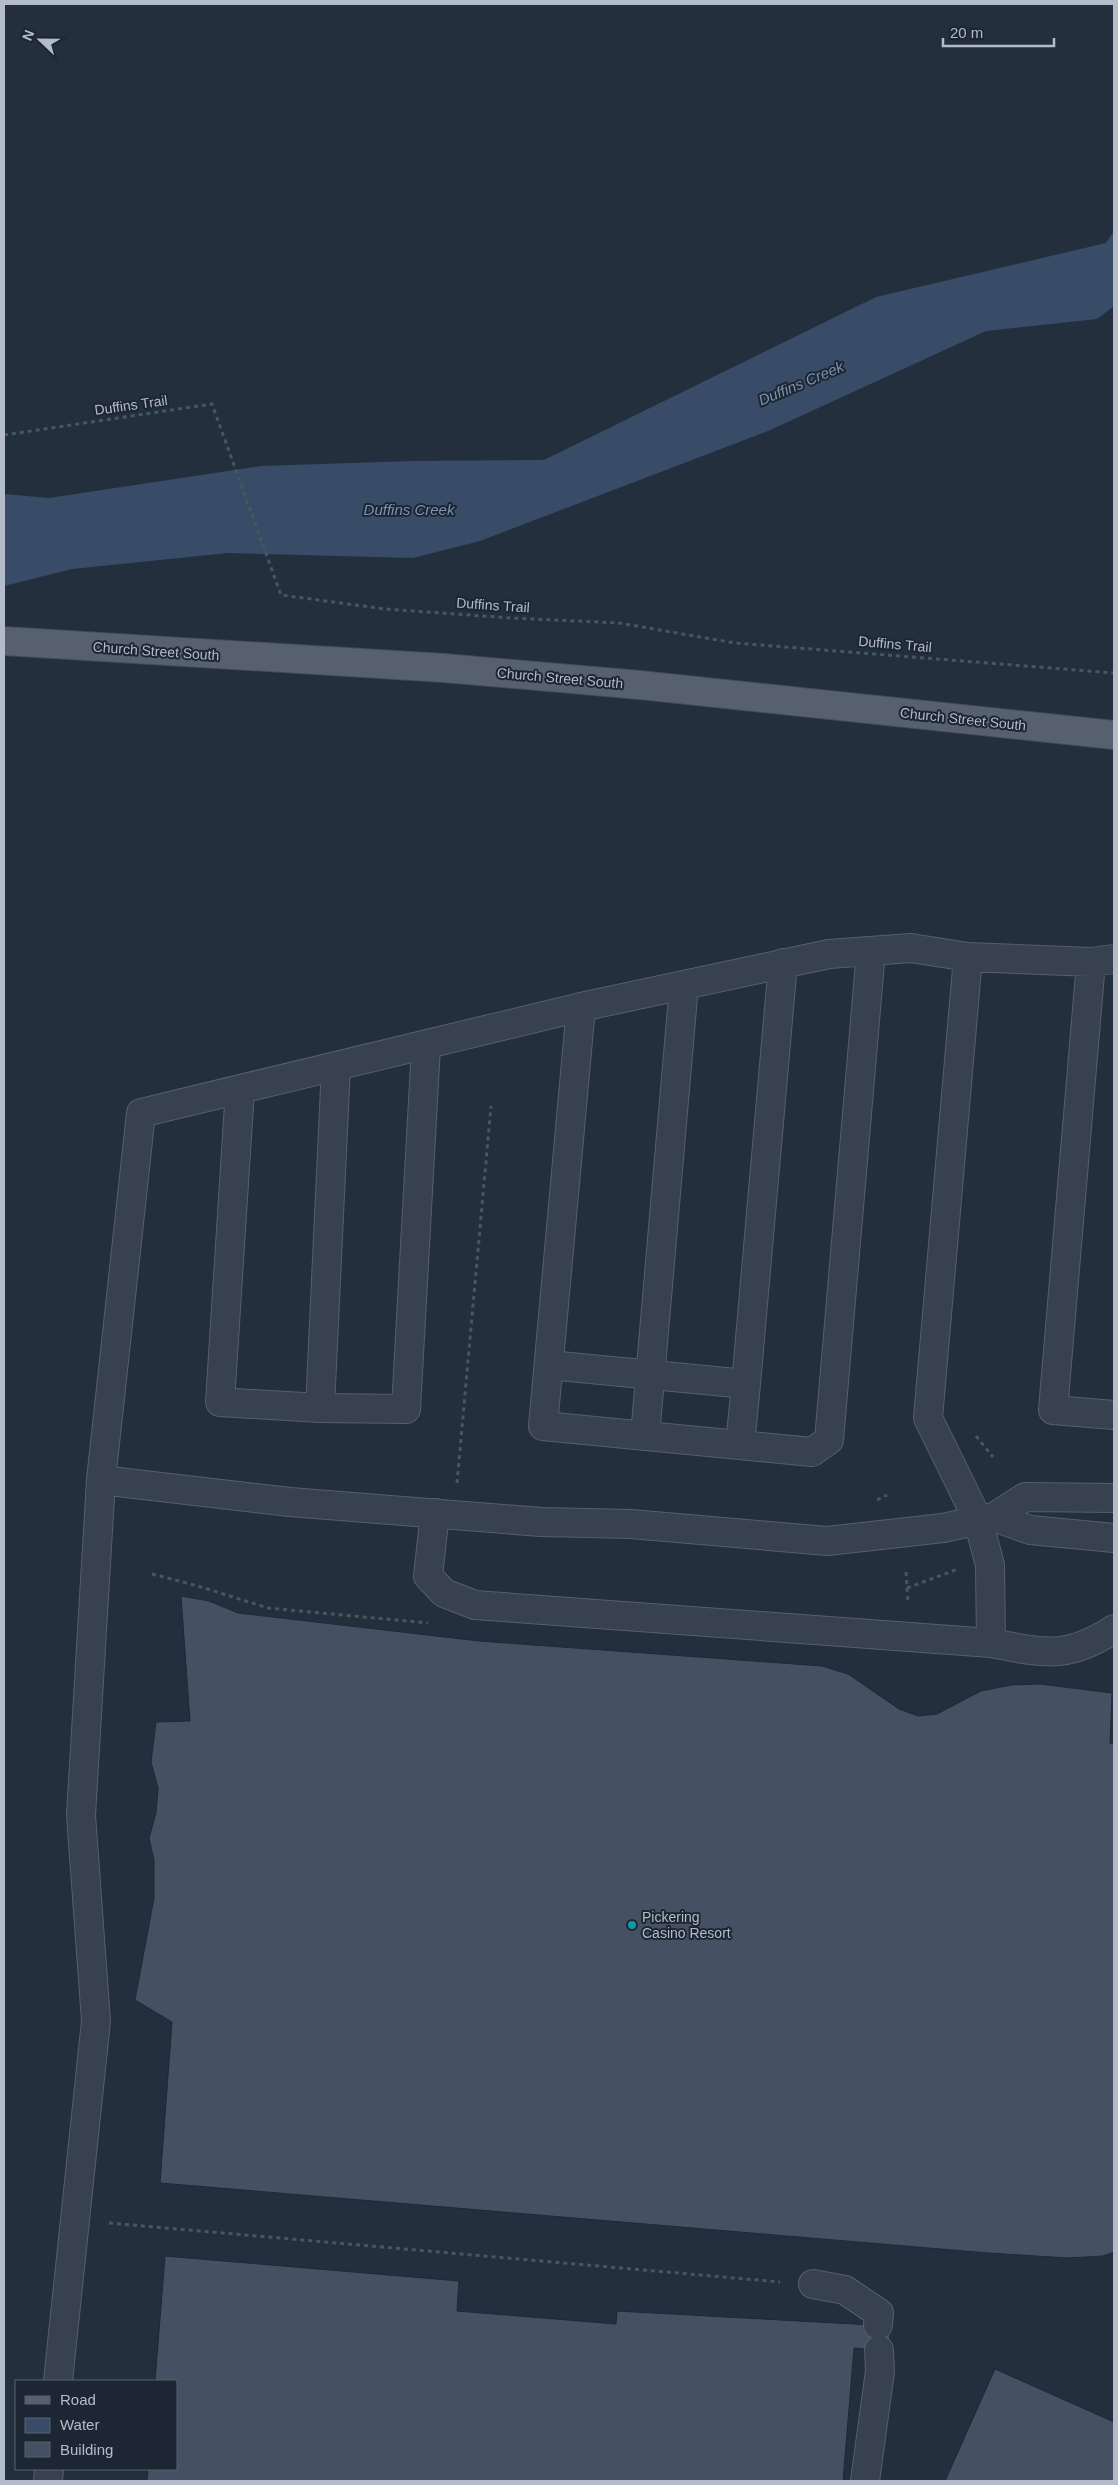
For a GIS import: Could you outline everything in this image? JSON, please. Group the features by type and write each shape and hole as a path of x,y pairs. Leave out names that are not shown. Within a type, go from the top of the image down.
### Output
{"main road":[{"name":"Church Street South","path":"4,641 444,668 640,685 1114,735"}],"lane":[{"path":"58,2380 96,2021 81,1815 101,1480 141,1113 426,1046 581,1007 829,954 911,948 968,957 1102,960 1054,1410 1114,1414"},
{"path":"581,1007 543,1426 812,1452 829,1440 871,951"},
{"path":"968,957 928,1418 986,1519 990,1565 992,1643"},
{"path":"740,1445 783,963"},
{"path":"645,1436 652,1375 684,985"},
{"path":"240,1089 220,1402 320,1408 406,1408 426,1046"},
{"path":"320,1408 336,1066"},
{"path":"549,1365 746,1384"},
{"path":"101,1480 290,1502 541,1522 631,1524 827,1541 943,1528 986,1519 1025,1496 1114,1498"},
{"path":"436,1513 428,1576 444,1593 475,1605 992,1643 1045,1652 1072,1651 1093,1643 1114,1629"},
{"path":"986,1519 1030,1530 1114,1538"},
{"path":"813,2284 845,2290 878,2313 880,2371 865,2481"}],"path":[{"name":"Duffins Trail","path":"4,435 212,404 281,594 385,609 511,618 619,622 735,643 1114,673"},
{"path":"457,1486 491,1106"},
{"path":"907,1588 958,1569"},
{"path":"906,1572 908,1604"},
{"path":"74,2220 813,2284"}],"water":[{"name":"Duffins Creek","path":"1114,231 1114,306 1097,319 986,331 768,431 480,541 413,558 228,553 72,569 4,586 4,494 49,498 261,466 413,461 544,460 876,297 1106,243"}],"building":[{"name":"Pickering Casino Resort","path":"181,1596 209,1601 238,1613 479,1641 822,1666 848,1674 899,1709 918,1716 937,1714 981,1691 1011,1685 1040,1684 1112,1693 1110,1743 1114,1744 1114,2252 1103,2256 1068,2258 988,2253 160,2183 172,2022 135,2000 154,1898 154,1860 149,1838 156,1813 158,1788 151,1762 156,1722 190,1721"},
{"path":"165,2256 459,2281 457,2311 616,2324 617,2311 890,2326 889,2351 854,2348 843,2481 147,2481 148,2470 178,2470 178,2380 155,2380"},
{"path":"995,2369 1114,2422 1114,2481 945,2481"}],"place":[{"name":"Pickering Casino Resort","path":"632,1925"}]}
